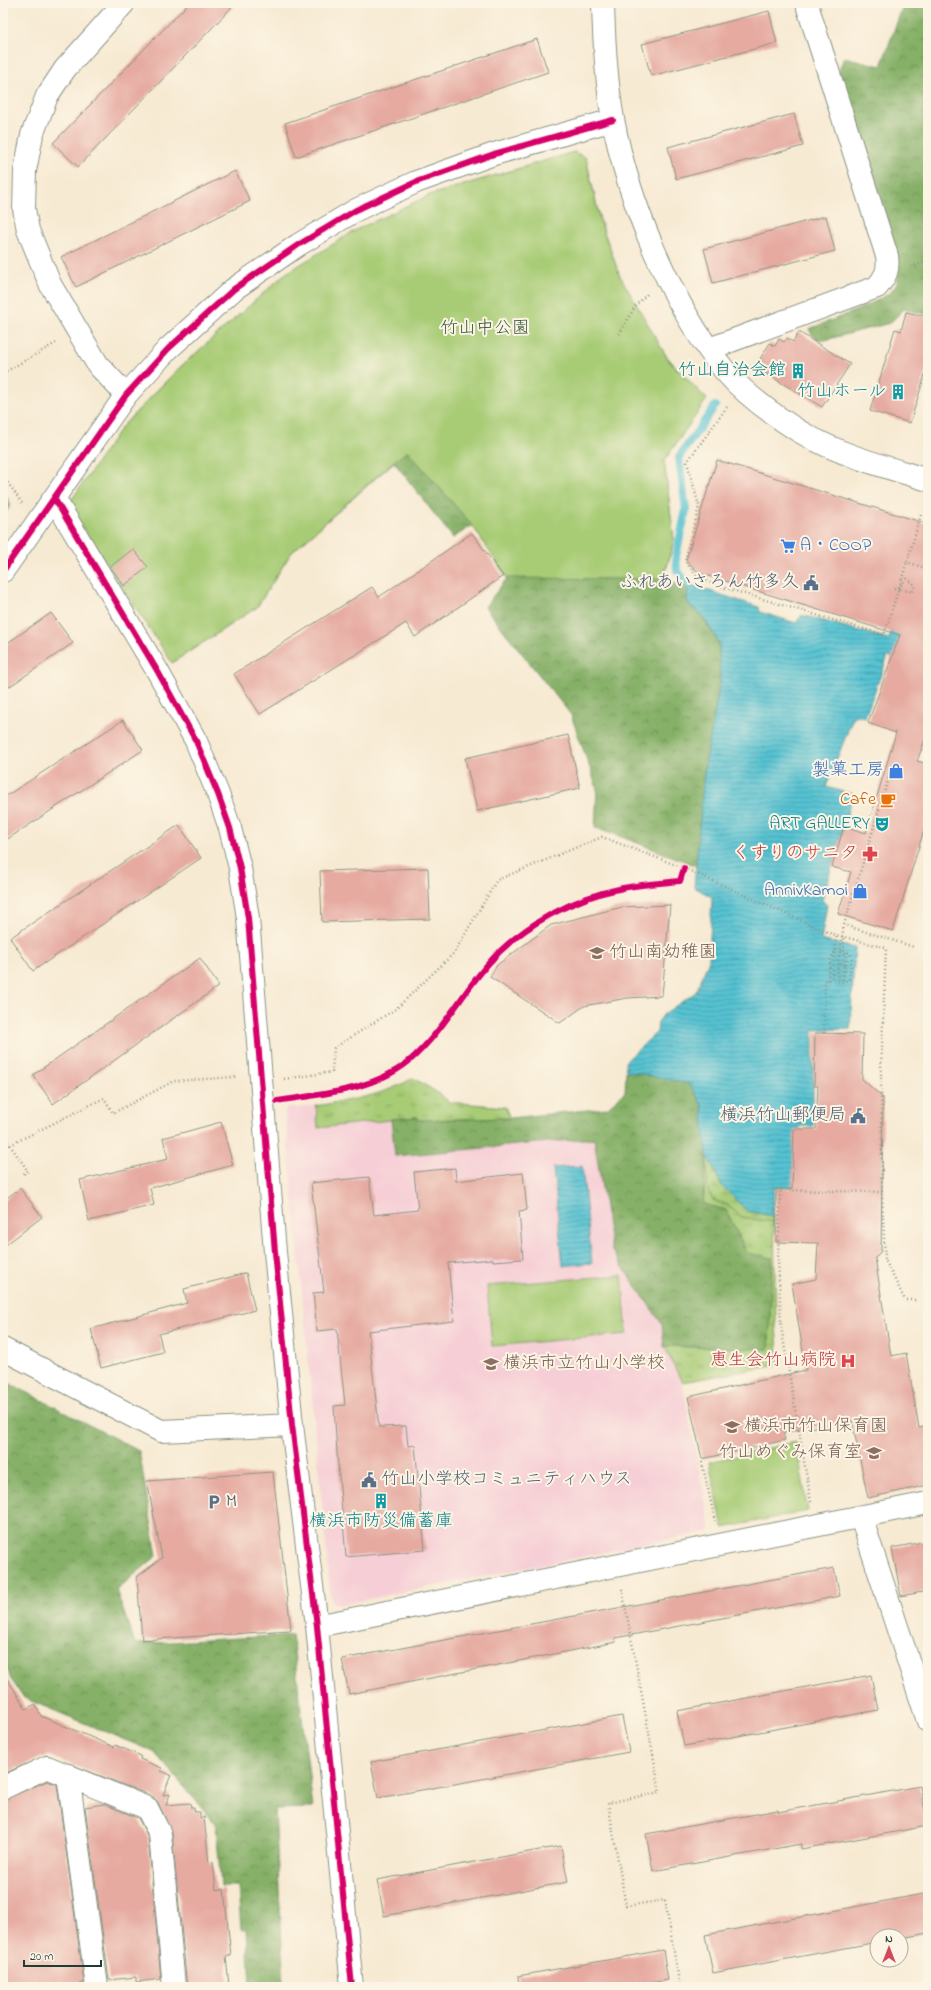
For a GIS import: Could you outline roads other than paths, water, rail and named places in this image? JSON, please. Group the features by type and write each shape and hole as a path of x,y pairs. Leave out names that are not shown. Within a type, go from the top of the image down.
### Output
{"street":[{"path":"124,3 65,69 47,96 32,134 25,171 24,209 28,230 50,284 98,365 126,395"},
{"path":"603,3 606,68 613,120 628,180 652,243 673,290 688,318 709,349 726,372 752,398 786,423 822,444 928,480"},
{"path":"709,349 877,287 886,275 888,266 887,256 810,14 809,3"},
{"path":"3,571 126,395 168,349 234,289 298,245 356,210 416,182 494,154 613,120"},
{"path":"54,498 158,672 196,741 218,794 240,868 248,918 274,1244 292,1425 317,1626 352,1987"},
{"path":"3,1349 161,1431 292,1425"},
{"path":"317,1626 928,1503"},
{"path":"861,1517 928,1721"},
{"path":"3,1788 47,1767 147,1808 160,1834 174,1987"},
{"path":"68,1775 97,1987"}],"water":[{"path":"688,584 759,607 760,612 796,623 802,615 889,639 892,630 915,636 906,662 888,656 865,717 854,715 826,787 853,794 822,900 827,905 821,940 855,948 850,1029 813,1030 813,1126 799,1126 796,1187 774,1188 773,1216 747,1211 722,1186 707,1155 702,1105 690,1084 626,1071 625,1062 657,1032 658,1022 664,1014 696,992 709,960 712,897 694,887 704,772 720,682 719,643 702,615 687,603"},
{"path":"582,1166 592,1263 563,1266 553,1168"}],"waterway":[{"path":"688,584 677,570 676,556 686,510 679,457 715,406"}],"place":[{"name":"竹山自治会館","path":"798,371"},
{"name":"竹山ホール","path":"898,392"},
{"name":"A・COOP","path":"788,546"},
{"name":"ふれあいさろん竹多久","path":"811,583"},
{"name":"製菓工房","path":"896,771"},
{"name":"Cafe","path":"888,800"},
{"name":"ART GALLERY","path":"882,824"},
{"name":"くすりのサニタ","path":"870,854"},
{"name":"AnnivKamoi","path":"860,891"},
{"name":"竹山南幼稚園","path":"597,953"},
{"name":"横浜竹山郵便局","path":"858,1116"},
{"name":"恵生会竹山病院","path":"848,1361"},
{"name":"横浜市立竹山小学校","path":"491,1364"},
{"name":"横浜市竹山保育園","path":"732,1427"},
{"name":"竹山めぐみ保育室","path":"874,1453"},
{"name":"竹山小学校コミュニティハウス","path":"369,1480"},
{"name":"横浜市防災備蓄庫","path":"381,1501"},
{"name":"M","path":"214,1502"}],"park label":[{"name":"竹山中公園","path":"485,329"}]}
